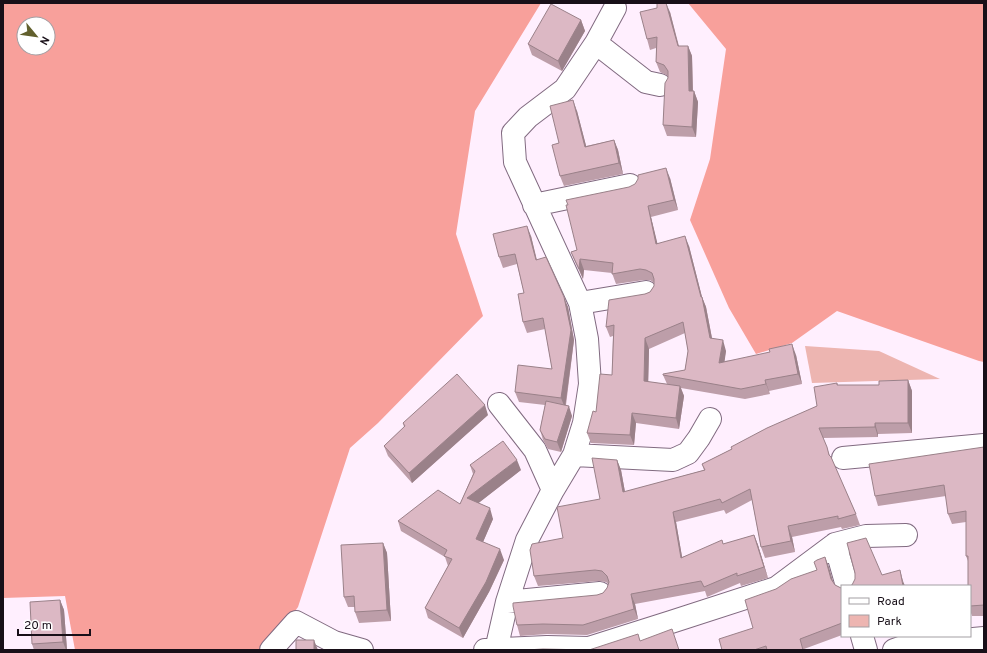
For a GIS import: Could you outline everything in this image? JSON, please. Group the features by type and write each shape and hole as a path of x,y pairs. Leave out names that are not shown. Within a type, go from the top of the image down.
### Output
{"street":[{"path":"615,8 596,43 565,89 528,117 513,133 515,162 580,303 587,339 590,384 584,423 574,455 527,540 493,650 547,647 589,648 776,588 835,544 866,536 906,535"},
{"path":"596,43 646,82 660,85"},
{"path":"534,205 630,185"},
{"path":"580,303 646,292"},
{"path":"499,404 535,450 554,490"},
{"path":"574,455 673,460 688,453 710,419"},
{"path":"843,458 984,445"},
{"path":"835,544 847,585"},
{"path":"507,602 600,593"},
{"path":"271,650 296,622 334,642 362,650"},
{"path":"862,637 866,650"},
{"path":"894,650 908,645 984,638"}],"green space":[{"path":"805,346 879,351 940,379 812,383"}],"shaded area":[{"path":"3,3 541,3 475,111 456,234 483,316 378,423 350,448 298,607 267,650 75,650 65,596 3,598"},
{"path":"688,3 984,3 984,362 837,311 792,343 756,354 729,308 690,220 710,159 726,49"}],"building":[{"path":"657,3 666,3 678,46 688,46 689,91 694,91 692,127 663,125 665,83 668,78 668,71 664,65 656,62 657,37 647,39 640,12 657,8"},
{"path":"551,4 581,20 558,61 528,44"},
{"path":"573,100 585,147 614,140 619,163 560,176 552,145 559,143 550,106"},
{"path":"666,168 674,200 648,206 656,244 685,236 702,297 710,338 723,340 719,363 770,352 769,349 792,344 798,374 765,380 766,384 741,389 663,375 685,370 688,351 683,322 645,338 644,381 680,386 676,418 632,413 630,435 587,433 593,411 596,412 600,374 612,375 614,325 606,327 609,300 650,292 654,286 654,279 652,273 640,269 612,274 613,263 580,259 579,269 571,252 577,250 566,200 629,187 635,184 638,179 638,175"},
{"path":"527,226 536,260 546,257 564,297 571,330 561,398 515,392 518,365 552,369 543,318 523,322 518,294 524,293 515,254 499,257 493,234"},
{"path":"457,374 485,405 409,473 384,446 405,426 403,423"},
{"path":"908,380 908,423 875,423 875,427 819,428 829,455 856,514 838,519 838,516 788,526 791,541 761,547 750,489 722,503 720,499 673,512 681,558 722,540 723,544 754,535 764,567 737,576 737,573 704,587 701,581 631,594 634,609 583,625 517,625 513,603 597,595 603,593 607,588 609,582 607,576 602,571 595,570 534,576 530,550 532,544 563,538 557,507 600,499 592,458 617,460 623,492 705,470 702,464 732,449 731,447 767,428 817,406 814,387 837,383 837,385 879,385 879,381"},
{"path":"546,401 569,406 557,442 545,439 540,430"},
{"path":"503,441 517,460 467,498 490,508 476,539 500,549 486,582 459,628 425,608 452,559 444,556 447,550 398,521 438,490 460,504 475,471 470,465"},
{"path":"984,447 984,605 971,606 971,585 968,585 968,556 966,556 966,511 948,514 944,485 875,496 869,464"},
{"path":"866,538 882,575 900,570 903,585 852,585 855,579 855,573 847,543"},
{"path":"383,543 387,610 355,612 354,596 344,597 341,545"},
{"path":"825,557 831,579 835,585 841,588 841,623 800,639 803,650 767,650 766,646 754,650 722,650 719,639 753,628 745,600 776,589 791,579 817,570 814,562"},
{"path":"60,600 63,642 32,644 30,602"},
{"path":"672,629 679,650 589,650 638,634 640,641"},
{"path":"296,640 314,640 314,650 296,650"},
{"path":"543,649 589,650 526,650"}]}
